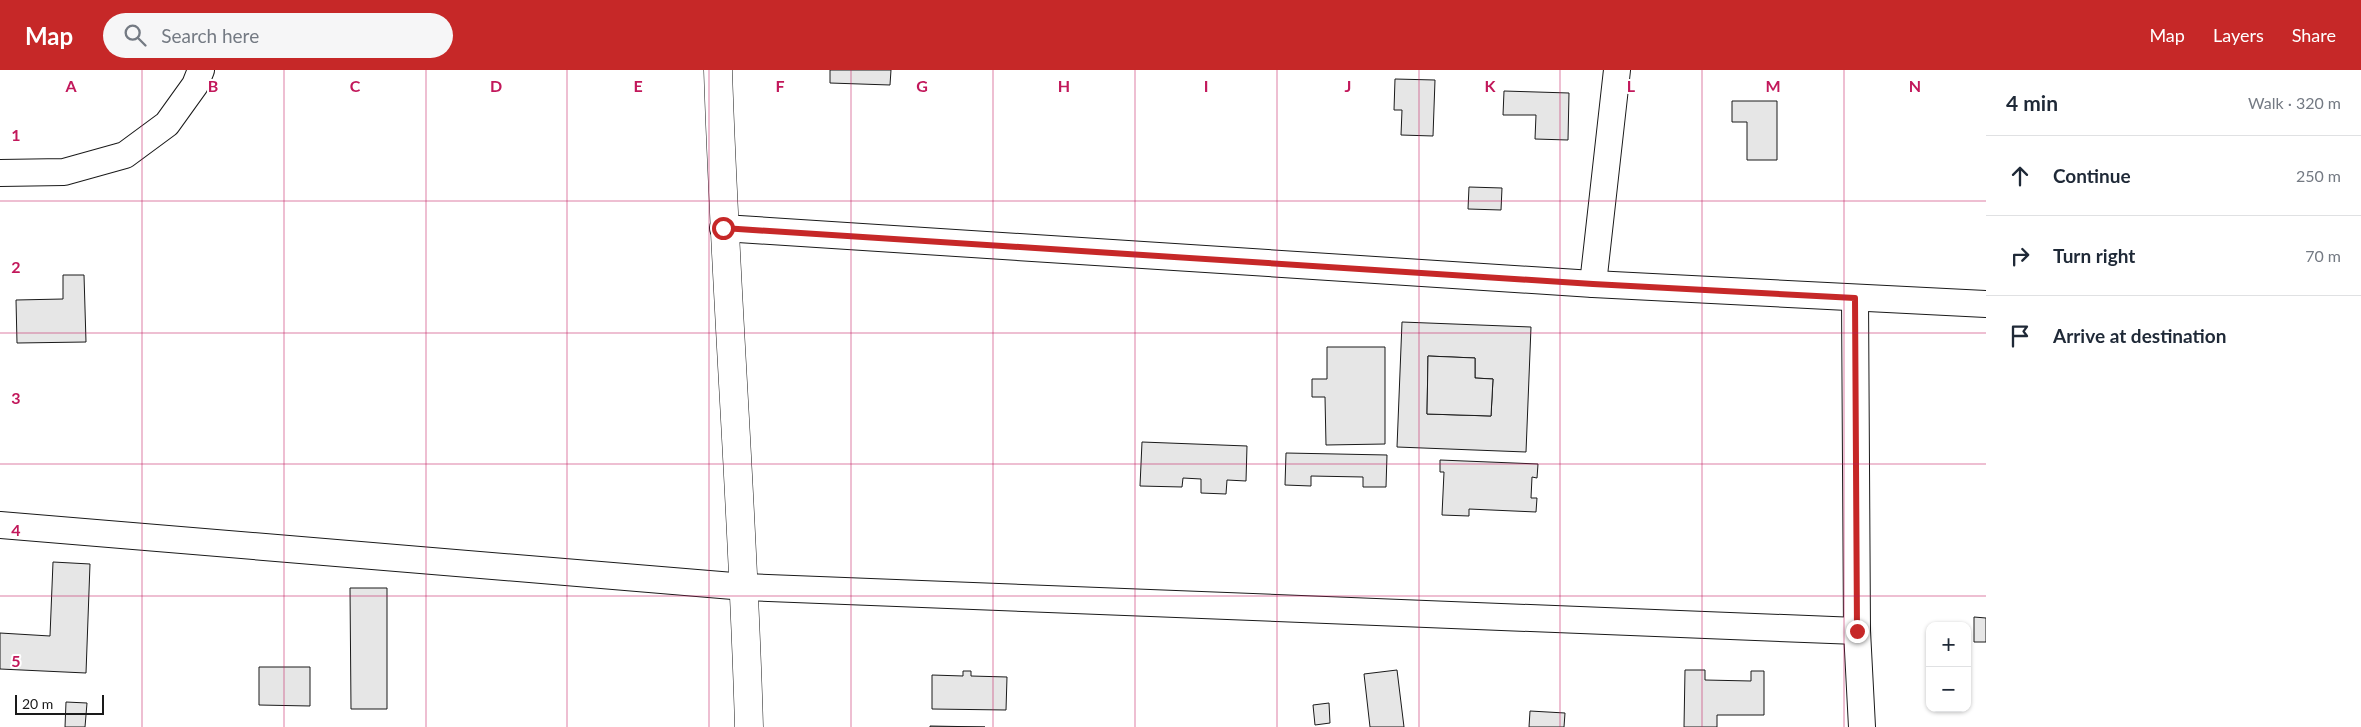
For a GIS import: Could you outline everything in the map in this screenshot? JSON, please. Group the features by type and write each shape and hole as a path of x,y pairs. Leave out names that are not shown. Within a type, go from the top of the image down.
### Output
{"street":[{"path":"0,173 64,172 125,156 167,124 195,85 201,70"},
{"path":"718,70 723,228 745,587 749,727"},
{"path":"1593,284 1618,70"},
{"path":"723,228 1593,284 1986,304"},
{"path":"1855,298 1857,631 1862,727"},
{"path":"0,525 745,587 1857,631"}],"building":[{"path":"830,70 891,70 890,85 830,83"},
{"path":"1395,79 1435,80 1433,136 1401,135 1402,110 1394,110"},
{"path":"1504,91 1569,93 1568,140 1535,139 1536,115 1503,115"},
{"path":"1732,101 1777,101 1777,160 1747,160 1747,122 1732,122"},
{"path":"1469,187 1502,188 1501,210 1468,209"},
{"path":"63,275 84,275 86,342 17,343 16,300 63,299"},
{"path":"1402,322 1531,327 1526,452 1397,447","holes":["1428,356 1475,358 1475,378 1493,379 1491,416 1427,414"]},
{"path":"1327,347 1385,347 1385,444 1326,445 1325,397 1312,397 1312,379 1327,379"},
{"path":"1428,356 1475,358 1475,378 1493,379 1491,416 1427,414"},
{"path":"1142,442 1247,446 1246,481 1227,480 1226,494 1201,493 1201,479 1183,478 1182,487 1140,486"},
{"path":"1286,453 1387,455 1386,487 1363,487 1363,477 1311,476 1311,486 1285,485"},
{"path":"1440,460 1538,464 1537,478 1532,477 1531,498 1537,498 1536,512 1469,509 1469,516 1442,515 1444,472 1440,472"},
{"path":"53,562 90,564 86,673 0,669 0,633 50,636"},
{"path":"350,588 387,588 387,709 351,709"},
{"path":"1974,617 1986,618 1986,642 1974,642"},
{"path":"259,667 310,667 310,706 259,705"},
{"path":"1397,670 1404,727 1370,727 1364,674"},
{"path":"1685,670 1705,670 1705,680 1751,681 1751,671 1764,671 1764,715 1717,715 1717,727 1684,727"},
{"path":"963,671 971,671 971,676 1007,677 1006,710 932,709 932,675 963,676"},
{"path":"66,702 87,703 85,727 65,727"},
{"path":"1329,703 1330,723 1315,725 1313,705"},
{"path":"1530,711 1565,713 1564,727 1529,727"},
{"path":"930,726 985,727 930,727"}],"route":[{"path":"723,228 1593,284 1855,298 1857,631"}]}
